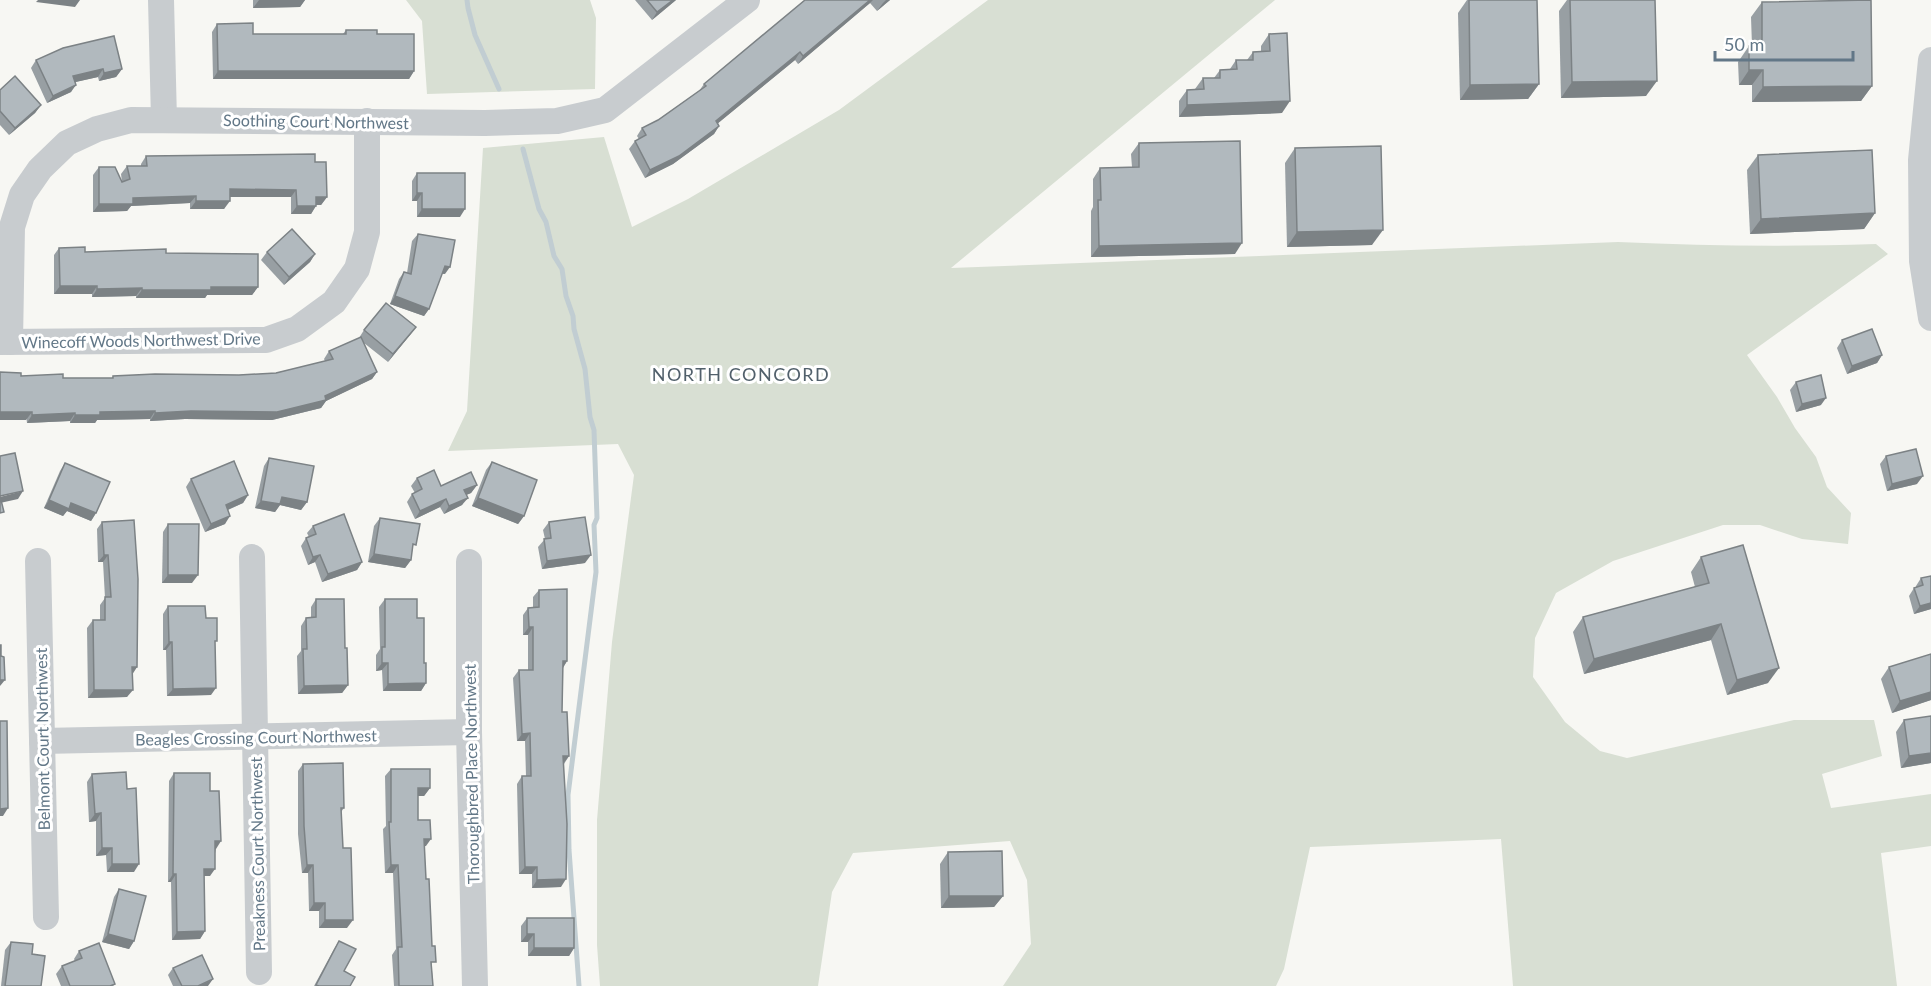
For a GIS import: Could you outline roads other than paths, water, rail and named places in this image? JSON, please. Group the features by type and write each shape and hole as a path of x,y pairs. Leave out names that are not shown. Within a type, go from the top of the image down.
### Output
{"street":[{"path":"161,0 164,120"},
{"name":"Soothing Court Northwest","path":"5,342 12,227 22,195 40,169 67,143 97,129 131,120 485,123 557,121 605,110 747,0"},
{"path":"1931,60 1922,170 1922,261 1931,318"},
{"name":"Winecoff Woods Northwest Drive","path":"5,342 266,340 297,329 334,302 357,270 367,232 367,122"},
{"name":"Preakness Court Northwest","path":"252,557 259,972"},
{"name":"Belmont Court Northwest","path":"38,561 46,916"},
{"name":"Thoroughbred Place Northwest","path":"469,562 469,732 475,986"},
{"name":"Beagles Crossing Court Northwest","path":"42,741 469,732"}],"waterway":[{"path":"467,0 475,35 499,89"},
{"path":"523,149 554,256 562,269 566,296 585,369 590,417 594,430 596,572 568,795 569,850 579,986"}],"district":[{"name":"NORTH CONCORD","path":"741,374"}]}
